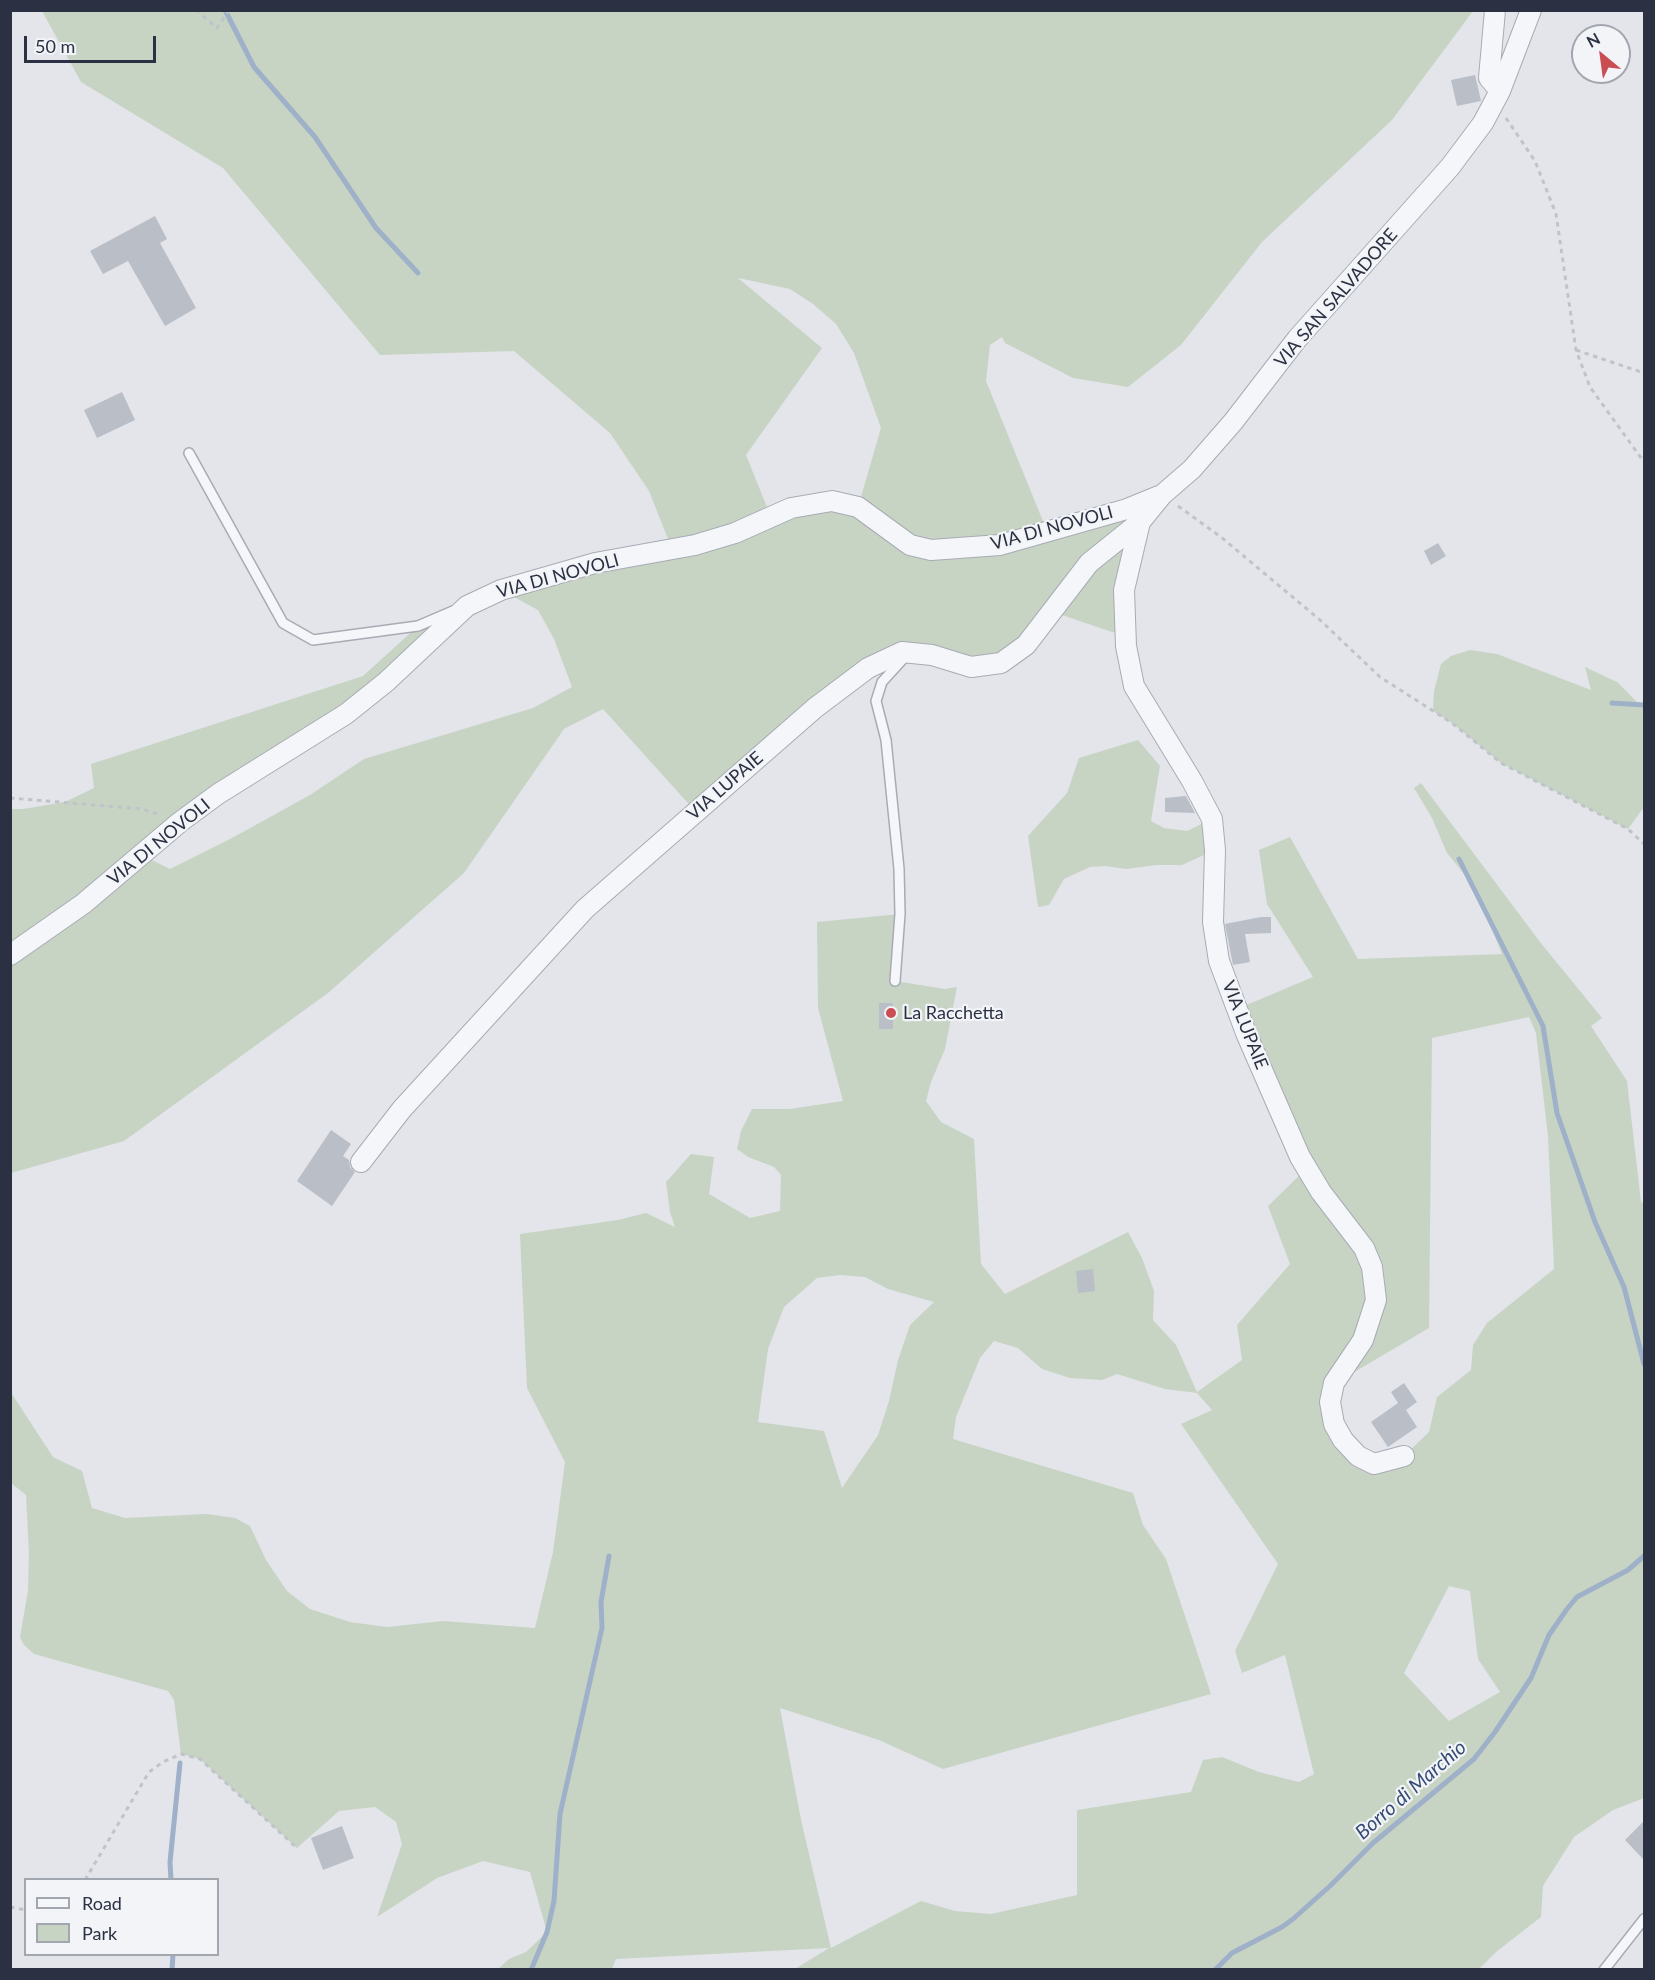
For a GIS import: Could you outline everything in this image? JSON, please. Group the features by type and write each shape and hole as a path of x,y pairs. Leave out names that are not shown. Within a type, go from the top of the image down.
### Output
{"street":[{"path":"1495,10 1489,78 1497,97"},
{"name":"VIA SAN SALVADORE","path":"1162,495 1192,469 1233,422 1297,339 1450,167 1483,123 1497,97 1532,10"},
{"name":"VIA LUPAIE","path":"361,1162 402,1108 585,909 815,708 868,668 902,652 932,655 971,667 1001,663 1026,645 1089,563 1140,522 1162,495"},
{"name":"VIA DI NOVOLI","path":"10,954 83,904 180,822 218,794 346,714 386,682 466,606 501,590 595,563 695,545 735,533 790,508 832,501 858,507 910,545 931,550 1000,545 1127,509 1162,495"},
{"name":"VIA LUPAIE","path":"1140,522 1124,590 1126,646 1134,686 1192,781 1212,819 1215,850 1213,922 1219,961 1233,1000 1300,1157 1321,1192 1364,1248 1372,1267 1376,1300 1363,1340 1334,1383 1330,1402 1334,1424 1343,1440 1358,1456 1374,1464 1404,1456"}],"lane":[{"path":"189,453 283,623 314,640 418,626 466,606"},
{"path":"895,981 900,914 899,868 886,740 876,700 882,682 910,652"},
{"path":"1604,1970 1644,1919"}],"path":[{"path":"196,10 217,28 229,10"},
{"path":"1497,97 1535,161 1556,214 1576,350 1590,387 1644,462"},
{"path":"1576,350 1644,373"},
{"path":"1162,495 1221,537 1275,582 1320,620 1380,677 1452,723 1500,763 1628,829 1644,844"},
{"path":"10,798 142,809 180,822"},
{"path":"86,1878 149,1772 163,1762 181,1754 200,1759 297,1848"}],"green space":[{"path":"42,11 1473,11 1392,120 1262,242 1181,345 1128,387 1073,378 1005,343 1002,337 990,345 986,381 1047,531 1127,509 1140,522 1125,634 1112,632 1053,612 1001,663 902,652 696,812 603,709 564,729 464,873 328,993 124,1141 11,1173 10,809 65,802 94,788 91,764 363,676 418,626 467,606 386,682 142,855 170,869 310,795 364,759 533,708 572,687 554,639 538,610 501,590 672,549 649,491 610,433 514,351 380,355 223,168 81,82","holes":["738,278 790,289 813,304 836,324 854,353 881,428 858,507 771,517 746,455 822,348"]},
{"path":"1470,650 1497,654 1591,690 1585,667 1617,682 1639,704 1644,705 1644,807 1628,829 1501,763 1452,723 1433,711 1434,691 1441,664 1451,656"},
{"path":"1138,740 1160,766 1151,821 1164,828 1187,831 1212,819 1215,850 1182,865 1156,865 1127,869 1105,866 1090,867 1064,879 1049,905 1038,907 1028,836 1067,793 1079,758"},
{"path":"1421,783 1540,942 1602,1018 1591,1026 1627,1081 1641,1202 1644,1203 1644,1798 1613,1810 1574,1837 1543,1886 1541,1917 1496,1952 1479,1969 795,1969 829,1948 616,1959 612,1969 498,1969 509,1959 526,1952 547,1932 530,1872 483,1861 437,1878 377,1917 402,1844 396,1822 375,1807 339,1811 297,1848 200,1759 181,1754 174,1700 168,1691 34,1654 24,1645 20,1637 28,1591 26,1495 11,1483 10,1391 53,1457 82,1471 92,1508 125,1518 207,1514 235,1518 250,1526 266,1560 287,1591 310,1609 350,1622 387,1627 443,1621 535,1628 553,1552 565,1462 527,1388 520,1234 618,1220 646,1213 675,1227 670,1212 666,1182 691,1154 714,1157 709,1194 750,1218 780,1211 781,1175 774,1167 748,1157 737,1149 741,1131 752,1109 790,1109 843,1101 818,1008 817,922 900,914 895,981 945,989 957,987 945,1049 931,1082 926,1101 941,1122 974,1139 981,1264 1005,1294 1128,1232 1142,1258 1154,1291 1153,1320 1176,1345 1197,1392 1242,1360 1237,1325 1290,1264 1268,1206 1307,1168 1237,1009 1313,977 1267,904 1259,850 1290,837 1358,959 1502,954 1474,886 1447,853 1432,818 1414,788","holes":["1529,1017 1536,1033 1548,1136 1554,1269 1487,1323 1473,1345 1471,1370 1437,1397 1429,1432 1404,1456 1358,1456 1330,1402 1334,1384 1429,1328 1432,1038","840,1275 865,1277 888,1289 934,1302 910,1325 878,1435 842,1488 824,1431 758,1422 768,1349 784,1307 817,1278","994,1341 1018,1348 1042,1369 1070,1378 1102,1380 1117,1374 1165,1389 1197,1393 1212,1410 1181,1424 1278,1564 1235,1651 1242,1673 1285,1655 1314,1774 1299,1782 1259,1772 1222,1757 1203,1760 1191,1792 1077,1810 1077,1895 991,1914 955,1911 921,1901 831,1948 801,1820 780,1708 879,1740 943,1769 1211,1694 1166,1559 1143,1525 1133,1493 953,1439 956,1417 980,1358","1449,1586 1470,1591 1478,1659 1500,1692 1449,1721 1404,1673"]}],"building":[{"path":"1475,75 1481,101 1457,106 1451,80"},
{"path":"155,216 167,239 160,243 196,308 165,326 128,261 103,274 90,251"},
{"path":"122,392 135,420 97,438 84,410"},
{"path":"1438,543 1446,556 1431,565 1424,551"},
{"path":"1186,796 1195,813 1165,812 1165,798"},
{"path":"1271,917 1271,933 1245,934 1250,962 1233,965 1225,924"},
{"path":"879,1003 893,1003 893,1029 879,1029"},
{"path":"331,1130 351,1144 343,1156 349,1160 350,1167 355,1172 332,1206 297,1181"},
{"path":"1093,1269 1095,1291 1078,1293 1076,1271"},
{"path":"1404,1383 1417,1402 1406,1410 1417,1427 1388,1447 1371,1422 1398,1403 1391,1392"},
{"path":"1644,1821 1644,1860 1625,1840"},
{"path":"342,1826 354,1858 323,1870 311,1838"}],"waterway":[{"path":"225,10 254,67 315,137 376,228 418,273"},
{"path":"1612,703 1644,705"},
{"path":"1459,859 1543,1026 1557,1113 1595,1222 1624,1287 1644,1364"},
{"path":"531,1970 547,1932 554,1901 560,1814 602,1628 601,1602 609,1556"},
{"name":"Borro di Marchio","path":"1215,1970 1232,1953 1293,1919 1373,1843 1474,1759 1531,1678 1549,1635 1577,1597 1628,1570 1644,1556"},
{"path":"171,1878 170,1862 180,1763"},
{"path":"172,1970 173,1956"}],"place":[{"name":"La Racchetta","path":"891,1013"}]}
